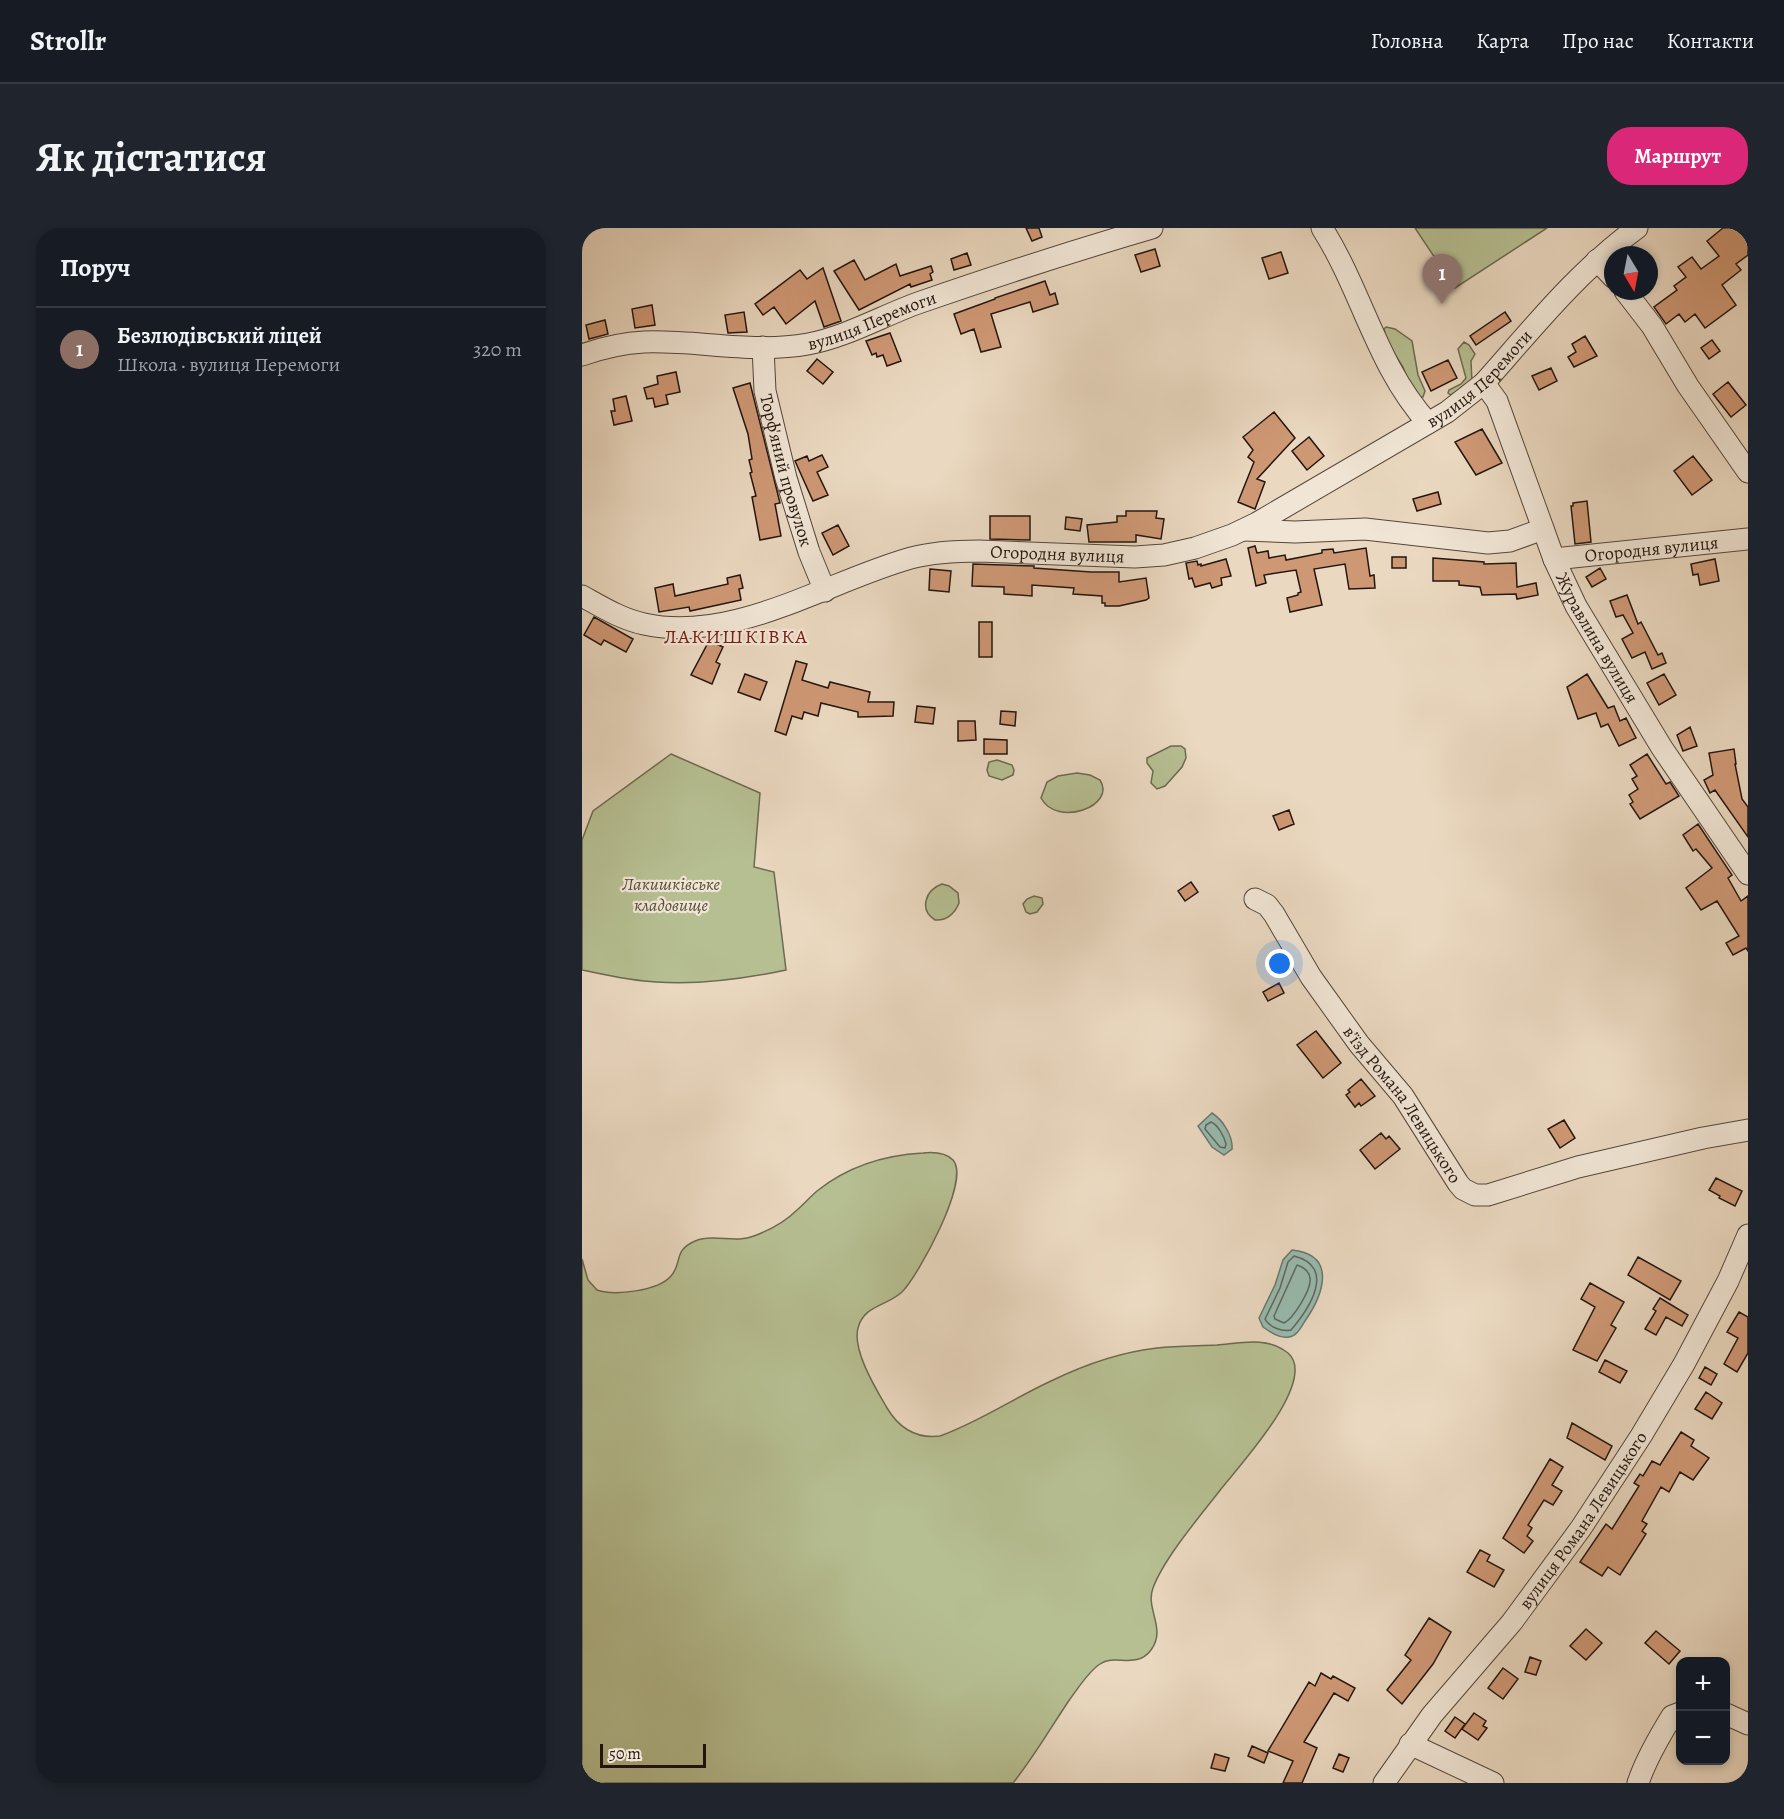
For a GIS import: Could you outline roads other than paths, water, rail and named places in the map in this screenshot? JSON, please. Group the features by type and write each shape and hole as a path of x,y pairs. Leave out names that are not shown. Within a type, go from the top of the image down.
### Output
{"street":[{"name":"вулиця Перемоги","path":"582,355 610,346 645,342 763,347 793,346 825,340 910,306 997,276 1152,228"},
{"name":"вулиця Перемоги","path":"1322,228 1332,244 1396,380 1428,423 1459,404 1484,383 1597,260 1636,228"},
{"path":"1597,260 1604,267"},
{"path":"1633,300 1652,326 1692,393 1748,472"},
{"name":"Торф'яний провулок","path":"763,347 765,391 786,478 809,552 825,591"},
{"name":"Журавлина вулиця","path":"1484,383 1497,401 1554,559 1576,606 1662,748 1748,874"},
{"path":"1242,530 1428,423"},
{"name":"Огородня вулиця","path":"582,596 631,621 652,626 686,627 710,625 741,618 825,591 895,563 938,553 988,551 1149,556 1195,548 1242,530 1295,532 1365,529 1488,543 1509,541 1543,529"},
{"name":"Огородня вулиця","path":"1554,559 1748,539"},
{"name":"в’їзд Романа Левицького","path":"1255,899 1267,905 1274,914 1316,985 1335,1008 1359,1044 1398,1089 1458,1183 1469,1193 1480,1196 1497,1193 1578,1167 1748,1130"},
{"name":"вулиця Романа Левицького","path":"1384,1783 1437,1709 1512,1622 1581,1528 1641,1436 1678,1373 1723,1290 1748,1235"},
{"path":"1638,1783 1652,1750 1672,1716 1676,1714"},
{"path":"1730,1716 1748,1724"},
{"path":"1410,1744 1493,1783"}],"water":[{"path":"1212,1113 1223,1124 1231,1139 1232,1149 1224,1155 1212,1147 1198,1126"},
{"path":"1292,1250 1307,1253 1316,1260 1321,1268 1321,1288 1317,1300 1297,1333 1282,1337 1263,1327 1259,1318 1275,1285 1283,1260"}],"place":[{"name":"Безлюдівський ліцей","path":"1442,304"}],"district":[{"name":"ЛАКИШКІВКА","path":"736,636"}],"park label":[{"name":"Лакишківське кладовище","path":"671,894"}]}
